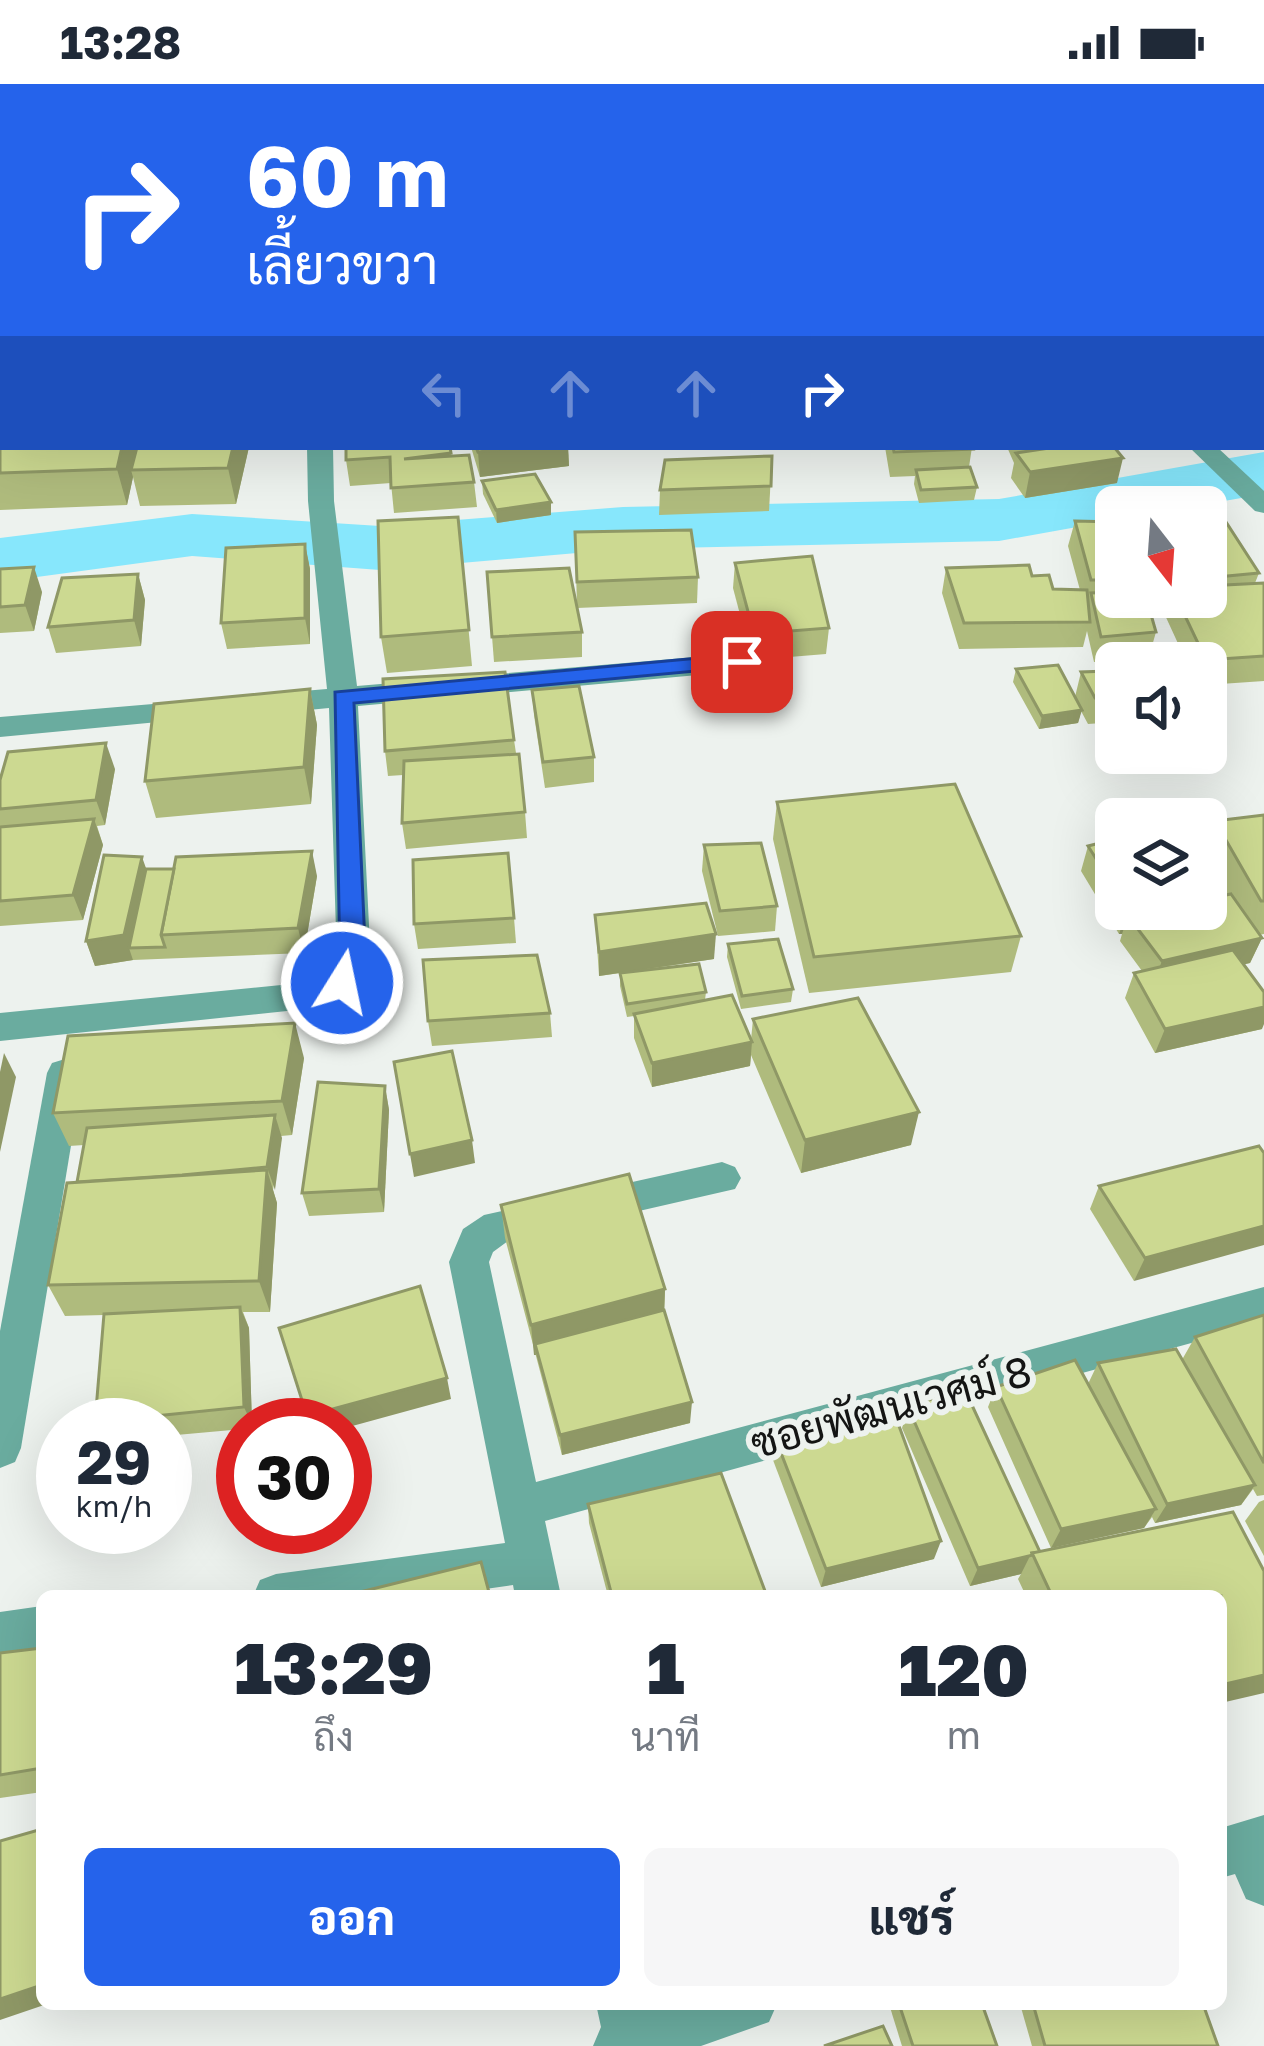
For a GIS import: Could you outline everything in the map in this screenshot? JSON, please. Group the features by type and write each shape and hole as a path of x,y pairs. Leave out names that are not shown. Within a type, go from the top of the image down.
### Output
{"street":[{"path":"0,1027 315,995 342,983 353,965 343,697 321,502 320,450"},
{"path":"1206,450 1264,505"},
{"path":"0,728 742,662"},
{"path":"0,1448 74,1019"},
{"path":"363,1590 534,1578 469,1262 477,1241 498,1227 722,1178"},
{"name":"ซอยพัฒนเวศม์ 8","path":"518,1508 1264,1305"},
{"path":"0,1634 36,1630"},
{"path":"626,2035 727,2010"}],"building":[{"path":"0,450 121,450 117,469 0,473"},
{"path":"136,450 232,450 228,468 131,470"},
{"path":"346,450 450,450 404,459 469,455 474,482 391,488 390,457 346,460"},
{"path":"1116,450 1123,458 1030,472 1016,453"},
{"path":"772,456 771,486 660,490 665,460"},
{"path":"970,467 977,487 921,490 916,470"},
{"path":"535,474 551,502 496,510 482,481"},
{"path":"458,517 469,630 381,637 378,521"},
{"path":"1075,521 1095,521 1095,580 1091,580"},
{"path":"1227,524 1259,573 1227,576"},
{"path":"691,530 698,577 577,582 575,532"},
{"path":"305,544 305,618 221,623 226,548"},
{"path":"812,556 829,628 754,634 735,563"},
{"path":"1029,565 1032,576 1049,575 1053,589 1087,590 1090,622 964,623 946,568"},
{"path":"34,567 25,605 0,607 0,569"},
{"path":"569,568 582,632 492,637 487,572"},
{"path":"138,574 134,620 48,627 62,578"},
{"path":"1264,583 1264,656 1227,659 1227,642 1197,642 1186,618 1227,618 1227,585"},
{"path":"1097,618 1152,618 1156,632 1101,637"},
{"path":"1058,665 1082,710 1042,716 1016,669"},
{"path":"1095,671 1095,698 1081,672"},
{"path":"505,672 514,740 385,751 383,679"},
{"path":"579,686 594,757 543,762 532,690"},
{"path":"310,689 304,767 145,781 154,704"},
{"path":"106,743 96,800 0,809 0,780 8,752"},
{"path":"519,754 525,812 402,823 404,761"},
{"path":"955,784 1021,936 814,957 777,802"},
{"path":"1264,815 1264,901 1227,842 1227,820"},
{"path":"94,819 73,895 0,901 0,827"},
{"path":"761,843 777,906 720,911 704,845"},
{"path":"312,851 298,928 161,935 176,857"},
{"path":"508,853 514,918 414,924 413,860"},
{"path":"104,855 142,857 124,935 86,941"},
{"path":"146,869 174,869 161,935 165,947 129,948"},
{"path":"1231,894 1262,938 1162,961 1139,930 1227,930 1227,895"},
{"path":"706,903 716,934 599,952 595,915"},
{"path":"778,939 793,989 742,996 728,944"},
{"path":"1233,950 1264,992 1264,1007 1165,1029 1134,973"},
{"path":"537,955 550,1013 428,1021 423,960"},
{"path":"699,964 706,992 627,1004 620,973"},
{"path":"732,995 752,1042 652,1063 634,1014"},
{"path":"858,998 919,1112 805,1140 753,1019"},
{"path":"295,1023 282,1101 53,1113 68,1036"},
{"path":"452,1051 472,1140 410,1154 394,1062"},
{"path":"318,1082 385,1086 379,1189 302,1193"},
{"path":"275,1115 267,1167 77,1182 87,1128"},
{"path":"1259,1146 1264,1153 1264,1226 1145,1258 1099,1186"},
{"path":"267,1170 259,1281 48,1285 67,1183"},
{"path":"629,1174 665,1289 531,1325 501,1205"},
{"path":"420,1286 447,1378 372,1398 301,1398 279,1328"},
{"path":"240,1307 244,1398 216,1398 216,1410 192,1412 192,1398 97,1398 104,1314"},
{"path":"664,1310 692,1402 560,1435 535,1344"},
{"path":"1264,1315 1264,1463 1195,1337"},
{"path":"1176,1349 1255,1485 1167,1504 1098,1363"},
{"path":"1075,1360 1156,1509 1061,1529 996,1387"},
{"path":"964,1388 1040,1552 978,1568 908,1407"},
{"path":"895,1415 941,1541 826,1569 776,1440"},
{"path":"721,1473 765,1590 610,1590 588,1504"},
{"path":"1233,1512 1264,1571 1264,1675 1227,1684 1227,1590 1049,1590 1032,1553"},
{"path":"481,1562 488,1590 368,1590"},
{"path":"36,1649 36,1769 0,1775 0,1653"},
{"path":"36,1831 36,1987 0,1999 0,1841"},
{"path":"901,2010 984,2010 997,2046 913,2046"},
{"path":"1035,2010 1205,2010 1218,2046 1045,2046"},
{"path":"883,2026 892,2046 824,2046"}],"waterway":[{"path":"0,560 192,535 380,548 623,528 999,520 1264,473"}],"route":[{"path":"342,983 353,965 343,697 742,662"}]}
